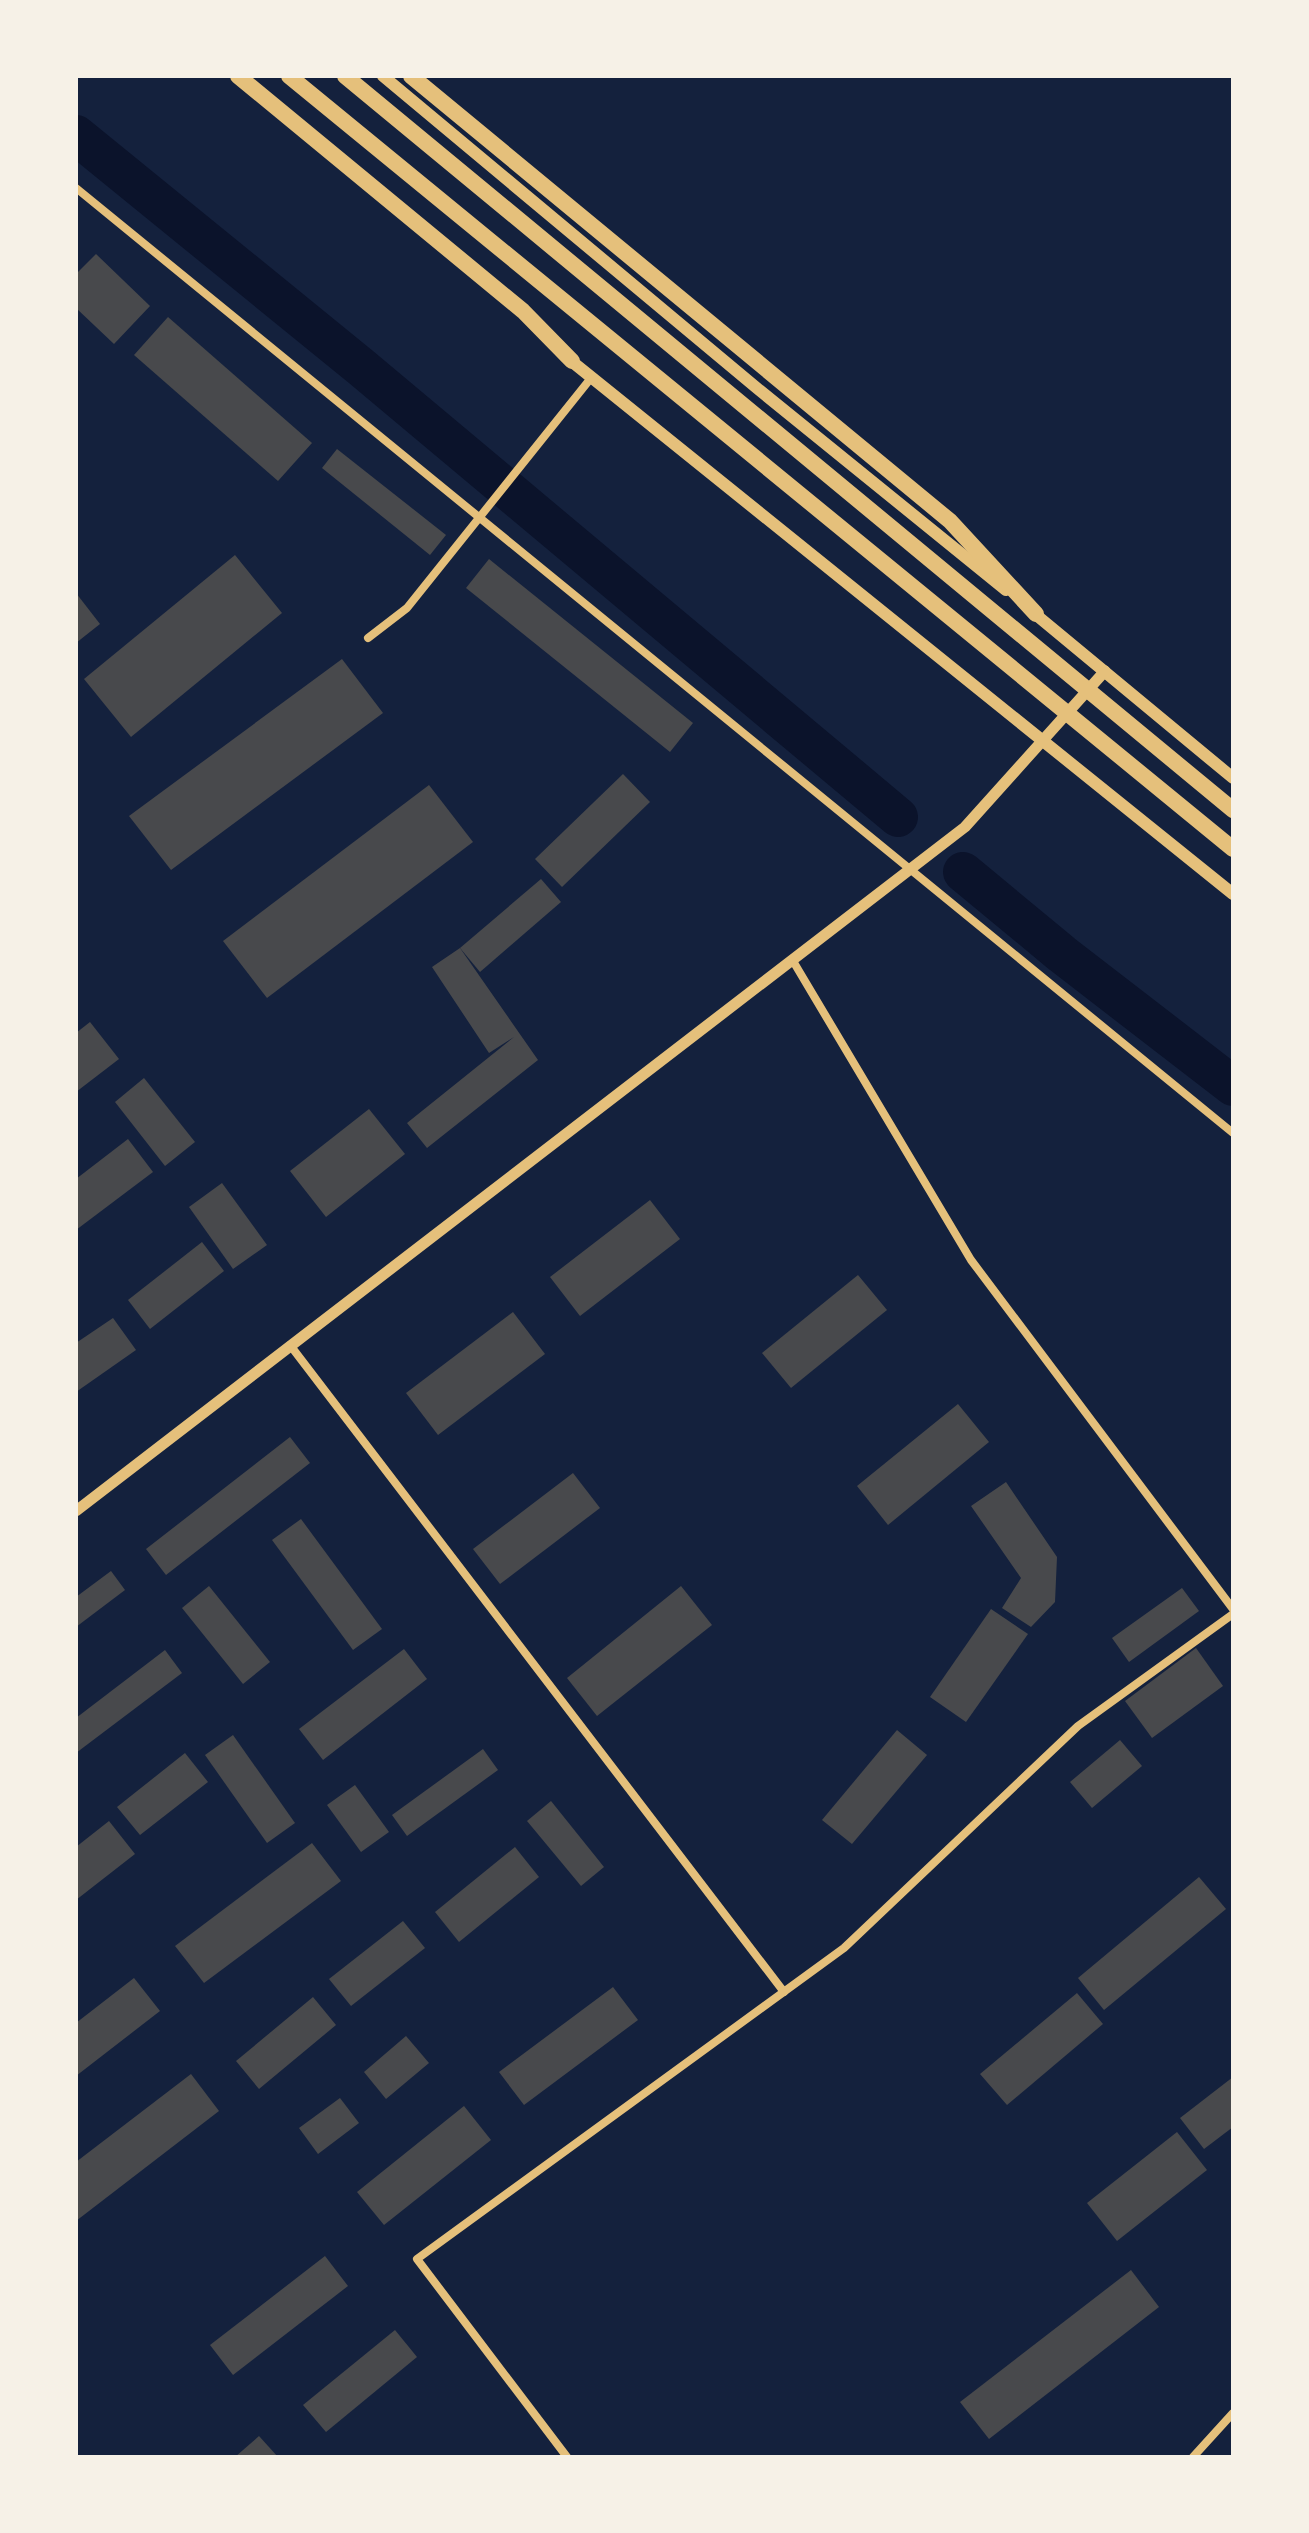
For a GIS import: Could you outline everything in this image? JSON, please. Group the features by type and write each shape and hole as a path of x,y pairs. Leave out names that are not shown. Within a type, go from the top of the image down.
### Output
{"highway":[{"path":"238,76 523,311 572,361"},
{"path":"289,76 1233,849"},
{"path":"345,76 1233,810"},
{"path":"411,76 950,521 1036,614"}],"main road":[{"path":"226,76 591,378 1233,894"},
{"path":"383,76 758,389 1233,778"}],"street":[{"path":"76,188 1233,1133"},
{"path":"368,638 407,608 591,378"},
{"path":"76,1511 965,827 1044,743 1105,671"},
{"path":"567,2457 417,2259 844,1948 1078,1726 1233,1611 971,1260 793,961"},
{"path":"290,1345 784,1992"},
{"path":"1193,2457 1233,2413"}],"building":[{"path":"96,254 150,306 114,344 76,308 76,274"},
{"path":"168,317 312,443 278,481 134,355"},
{"path":"337,449 446,535 430,555 322,468"},
{"path":"235,555 282,613 131,737 84,679"},
{"path":"489,559 693,723 670,752 466,588"},
{"path":"76,593 100,624 76,643"},
{"path":"342,659 383,713 171,870 129,816"},
{"path":"623,774 650,802 562,887 535,859"},
{"path":"429,785 473,842 267,998 223,941"},
{"path":"541,879 561,902 480,972 460,948"},
{"path":"460,948 538,1060 427,1148 407,1123 514,1037 489,1053 432,967"},
{"path":"90,1022 119,1059 76,1092 76,1033"},
{"path":"144,1078 195,1142 165,1166 115,1102"},
{"path":"369,1109 405,1154 326,1217 290,1171"},
{"path":"128,1139 153,1172 76,1230 76,1179"},
{"path":"222,1183 267,1245 233,1269 189,1207"},
{"path":"650,1200 680,1239 580,1316 550,1277"},
{"path":"202,1242 224,1271 150,1329 128,1300"},
{"path":"858,1275 887,1310 791,1388 762,1353"},
{"path":"513,1312 545,1354 438,1435 406,1393"},
{"path":"113,1318 136,1350 76,1392 76,1343"},
{"path":"958,1404 989,1442 888,1525 857,1486"},
{"path":"290,1437 310,1463 166,1575 146,1549"},
{"path":"573,1473 600,1508 500,1584 473,1549"},
{"path":"1006,1482 1057,1557 1055,1602 1031,1627 1002,1608 1021,1578 971,1506"},
{"path":"301,1519 382,1629 353,1650 272,1540"},
{"path":"111,1571 125,1590 76,1627 76,1597"},
{"path":"209,1586 270,1662 243,1684 182,1608"},
{"path":"681,1586 712,1625 597,1716 567,1678"},
{"path":"1182,1588 1199,1611 1129,1662 1112,1638"},
{"path":"991,1609 1028,1634 966,1722 930,1697"},
{"path":"1196,1648 1223,1686 1152,1738 1125,1701"},
{"path":"404,1649 427,1679 323,1760 299,1729"},
{"path":"165,1650 182,1673 76,1753 76,1718"},
{"path":"897,1730 927,1755 852,1844 822,1820"},
{"path":"233,1735 295,1823 267,1843 205,1755"},
{"path":"1120,1740 1142,1766 1092,1808 1070,1782"},
{"path":"483,1749 498,1770 407,1836 392,1815"},
{"path":"185,1753 208,1782 140,1835 117,1807"},
{"path":"355,1785 389,1832 361,1852 327,1805"},
{"path":"551,1801 604,1867 581,1886 527,1821"},
{"path":"109,1821 135,1854 76,1900 76,1847"},
{"path":"312,1843 341,1881 204,1983 175,1946"},
{"path":"515,1847 539,1877 459,1942 435,1912"},
{"path":"1199,1877 1226,1909 1104,2010 1078,1978"},
{"path":"403,1921 425,1948 351,2006 329,1979"},
{"path":"134,1978 160,2011 76,2076 76,2023"},
{"path":"613,1987 638,2020 524,2105 499,2072"},
{"path":"1077,1993 1103,2024 1007,2105 980,2074"},
{"path":"313,1997 336,2025 259,2089 236,2061"},
{"path":"406,2036 429,2063 386,2099 364,2072"},
{"path":"191,2074 219,2111 76,2221 76,2162"},
{"path":"1233,2077 1233,2127 1204,2149 1180,2118"},
{"path":"340,2098 359,2123 318,2154 299,2128"},
{"path":"464,2106 491,2140 384,2225 357,2192"},
{"path":"1177,2132 1207,2170 1117,2241 1087,2203"},
{"path":"325,2256 348,2286 233,2375 210,2345"},
{"path":"1131,2270 1159,2307 989,2439 960,2402"},
{"path":"395,2330 417,2357 326,2432 303,2405"},
{"path":"259,2436 278,2457 235,2457"}],"waterway":[{"path":"76,135 361,367 898,817"},
{"path":"963,872 1062,954 1233,1086"}]}
